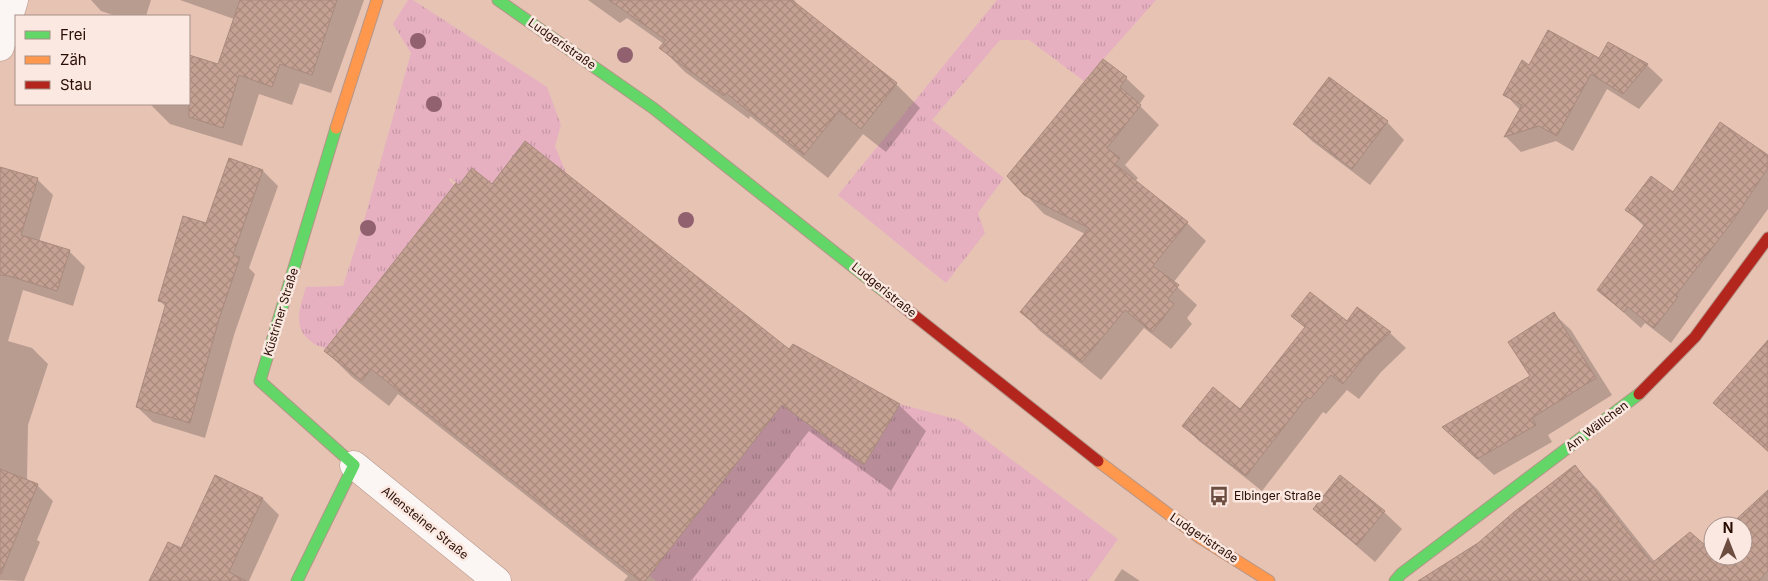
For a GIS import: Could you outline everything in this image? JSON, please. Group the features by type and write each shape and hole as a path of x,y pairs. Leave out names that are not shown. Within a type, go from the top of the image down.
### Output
{"street":[{"path":"0,47 14,0"},
{"name":"Küstriner Straße","path":"354,465 260,381 324,164 377,0"},
{"name":"Ludgeristraße","path":"498,0 652,108 1100,463 1199,537 1269,581"},
{"name":"Am Wällchen","path":"1395,581 1637,396 1695,337 1768,238"},
{"path":"297,581 354,465"},
{"name":"Allensteiner Straße","path":"354,465 497,581"}],"green space":[{"path":"408,0 413,0 547,87 561,125 555,146 567,175 525,142 496,179 498,181 494,186 472,168 459,185 450,178 449,180 454,185 326,349 313,343 302,331 299,317 301,302 306,287 343,286 363,224 411,53 393,24"},
{"path":"997,0 1156,0 1084,81 1029,40 1000,40 932,120 1004,178 978,213 985,233 946,283 838,195"},
{"path":"900,404 959,420 1118,539 1088,581 656,581 649,575 782,405 864,465"}],"building":[{"path":"240,0 337,0 312,75 280,64 272,87 239,75 223,128 189,117 190,55 218,64"},
{"path":"609,0 792,0 897,83 861,129 839,111 804,155 726,93 724,96 659,48 666,40"},
{"path":"1548,30 1599,58 1608,42 1648,64 1623,94 1591,74 1557,136 1539,126 1504,137 1522,105 1503,95 1522,60 1529,65"},
{"path":"1103,59 1127,77 1120,87 1141,105 1107,148 1120,158 1115,164 1188,222 1153,266 1179,285 1168,299 1174,304 1152,332 1125,310 1082,362 1020,312 1089,228 1024,195 1007,176"},
{"path":"1329,77 1388,121 1352,169 1293,124"},
{"path":"1720,122 1768,155 1768,168 1732,222 1676,295 1678,297 1654,328 1628,307 1624,312 1597,290 1645,224 1625,210 1651,176 1673,192"},
{"path":"525,141 789,349 793,344 900,404 864,465 782,405 645,581 640,581 371,369 362,381 324,351 456,183 459,185 472,168 492,184"},
{"path":"229,158 263,170 233,255 240,257 219,319 190,423 136,407 166,303 158,301 183,216 206,223"},
{"path":"0,167 38,178 21,235 70,250 57,291 0,275"},
{"path":"1310,292 1347,321 1357,307 1391,332 1365,356 1343,384 1331,375 1310,399 1307,397 1246,476 1182,426 1213,387 1240,409 1305,327 1291,316"},
{"path":"1554,312 1596,378 1532,418 1536,425 1477,459 1442,427 1530,376 1508,342"},
{"path":"1768,340 1768,451 1713,403"},
{"path":"1575,465 1652,563 1690,532 1703,543 1703,566 1753,566 1753,516 1740,516 1768,490 1768,570 1759,581 1418,581 1478,543 1514,512"},
{"path":"0,469 38,484 1,574 0,574"},
{"path":"215,475 263,498 229,572 246,581 149,581 168,542 181,548"},
{"path":"1340,475 1385,511 1357,545 1313,509"}],"traffic: fast":[{"path":"498,0 653,108 886,293"},
{"path":"297,581 354,465 260,381 336,128"},
{"path":"1395,581 1401,574 1639,394"}],"traffic: slow":[{"path":"336,128 377,0"},
{"path":"1098,461 1199,537 1269,581"}],"traffic: jam":[{"path":"1639,394 1695,337 1768,238"},
{"path":"886,293 1098,461"}],"place":[{"name":"Elbinger Straße","path":"1219,496"}]}
